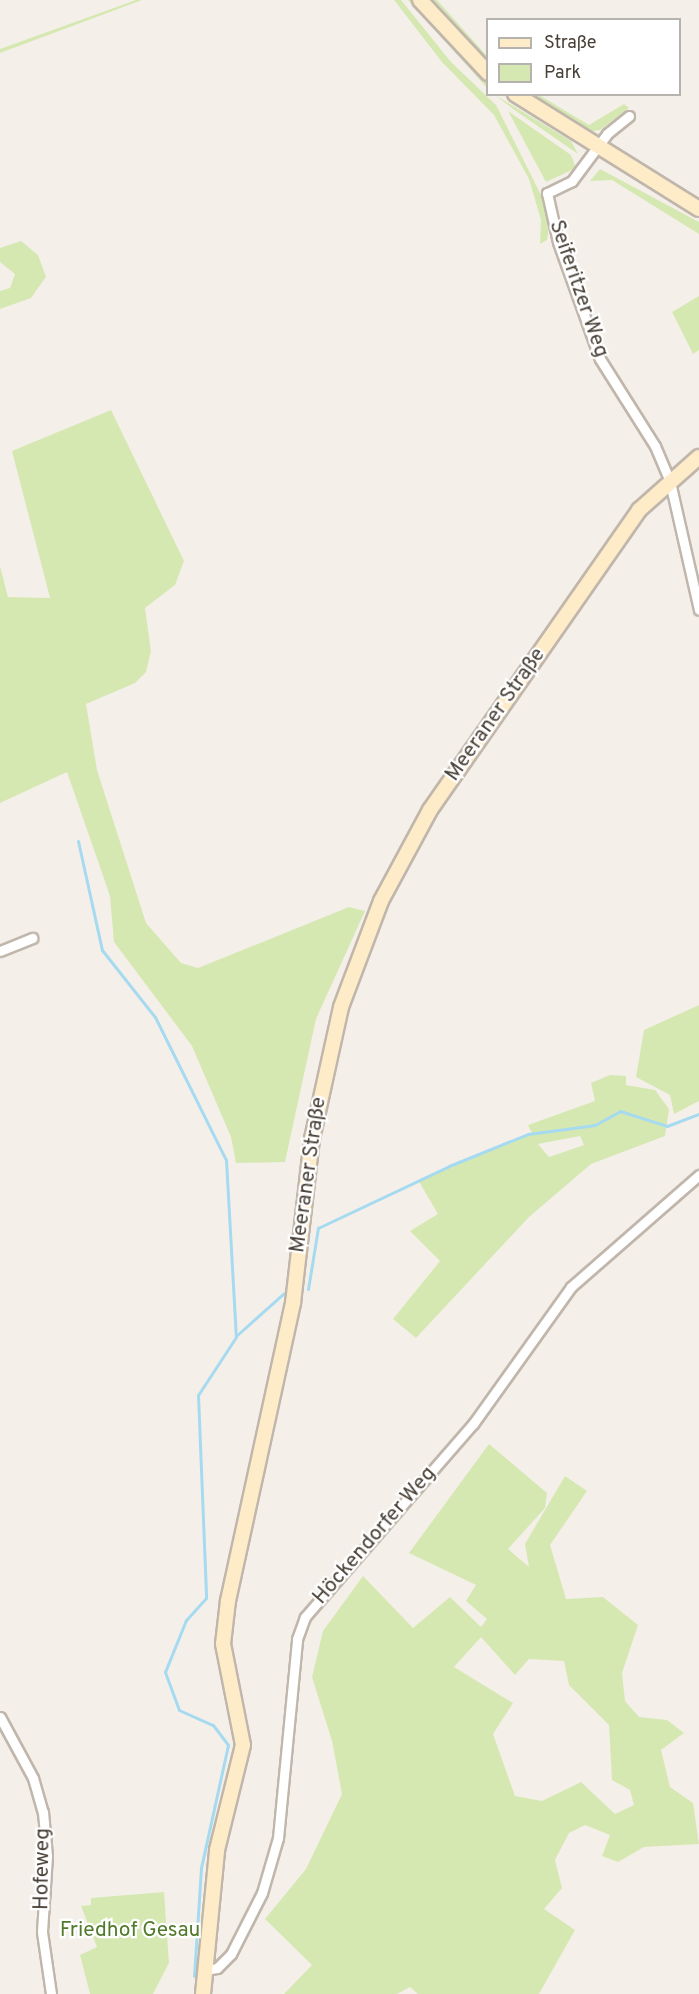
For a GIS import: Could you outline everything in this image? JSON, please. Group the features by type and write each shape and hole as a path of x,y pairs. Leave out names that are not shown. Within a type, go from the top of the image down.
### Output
{"street":[{"path":"420,0 486,71"},
{"path":"518,96 597,148 699,209"},
{"name":"Seiferitzer Weg","path":"629,116 597,148 572,181 547,194 600,359 655,446 670,482"},
{"name":"Meeraner Straße","path":"203,1994 217,1850 243,1745 223,1644 228,1601 293,1303 312,1138 340,1007 381,901 430,810 639,510 699,457"},
{"path":"670,482 699,610"},
{"path":"0,951 32,938"},
{"name":"Höckendorfer Weg","path":"205,1970 217,1968 231,1954 262,1893 278,1838 297,1639 305,1617 473,1424 571,1287 699,1175"},
{"name":"Hofeweg","path":"0,1717 33,1778 43,1812 47,1856 42,1932 51,1994"}],"green space":[{"path":"136,0 142,0 0,53 0,49"},
{"path":"394,0 401,0 451,62 496,105 543,199 550,222 547,240 540,244 541,220 529,179 494,115 442,62"},
{"path":"408,0 414,0 486,80 486,87"},
{"path":"426,0 437,0 486,55 486,64"},
{"path":"496,96 571,141 578,154"},
{"path":"527,96 541,96 589,125 624,104 629,108 600,130 587,132"},
{"path":"508,111 571,155 576,168 546,182"},
{"path":"600,169 699,222 699,234 612,180 590,181"},
{"path":"21,241 38,255 46,277 31,298 0,309 0,291 10,288 15,274 0,262 0,248"},
{"path":"699,296 699,350 693,354 672,312"},
{"path":"111,410 184,561 175,585 145,608 151,651 146,672 135,683 86,704 97,770 146,923 181,963 198,968 349,907 365,911 316,1019 285,1162 236,1163 231,1137 192,1046 114,942 110,896 67,772 0,803 0,566 8,597 50,598 12,451"},
{"path":"699,1005 699,1101 674,1114 670,1095 636,1077 644,1030"},
{"path":"610,1075 626,1076 626,1085 655,1090 669,1109 665,1136 591,1164 529,1217 416,1338 393,1319 440,1261 410,1231 438,1214 418,1180 532,1133 528,1125 595,1101 591,1083","holes":["580,1136 584,1145 549,1157 538,1144"]},
{"path":"489,1444 547,1493 545,1508 508,1549 529,1567 525,1544 565,1476 587,1491 550,1545 566,1599 603,1597 638,1625 622,1673 625,1701 639,1717 667,1720 684,1733 661,1750 670,1787 693,1803 699,1844 644,1847 618,1862 602,1856 610,1835 585,1825 569,1833 555,1860 562,1888 544,1909 575,1930 539,1994 418,1994 410,1987 397,1994 284,1994 312,1965 265,1919 306,1869 342,1794 332,1741 312,1677 323,1631 363,1576 413,1628 450,1597 481,1627 487,1619 466,1601 476,1585 409,1553","holes":["481,1637 515,1675 529,1659 564,1661 569,1685 609,1725 612,1780 630,1790 634,1805 615,1814 581,1782 542,1801 515,1796 493,1734 513,1703 454,1667"]},
{"name":"Friedhof Gesau","path":"164,1892 169,1963 153,1994 90,1994 80,1955 97,1947 81,1906 91,1905 91,1898"}],"waterway":[{"path":"78,841 102,950 155,1017 226,1160 236,1337 198,1395 206,1598 186,1620 165,1672 179,1710 213,1725 228,1745 201,1868 194,1976"},
{"path":"308,1289 318,1228 449,1166 528,1134 595,1125 620,1111 667,1126 699,1114"},
{"path":"236,1336 284,1293"}]}
